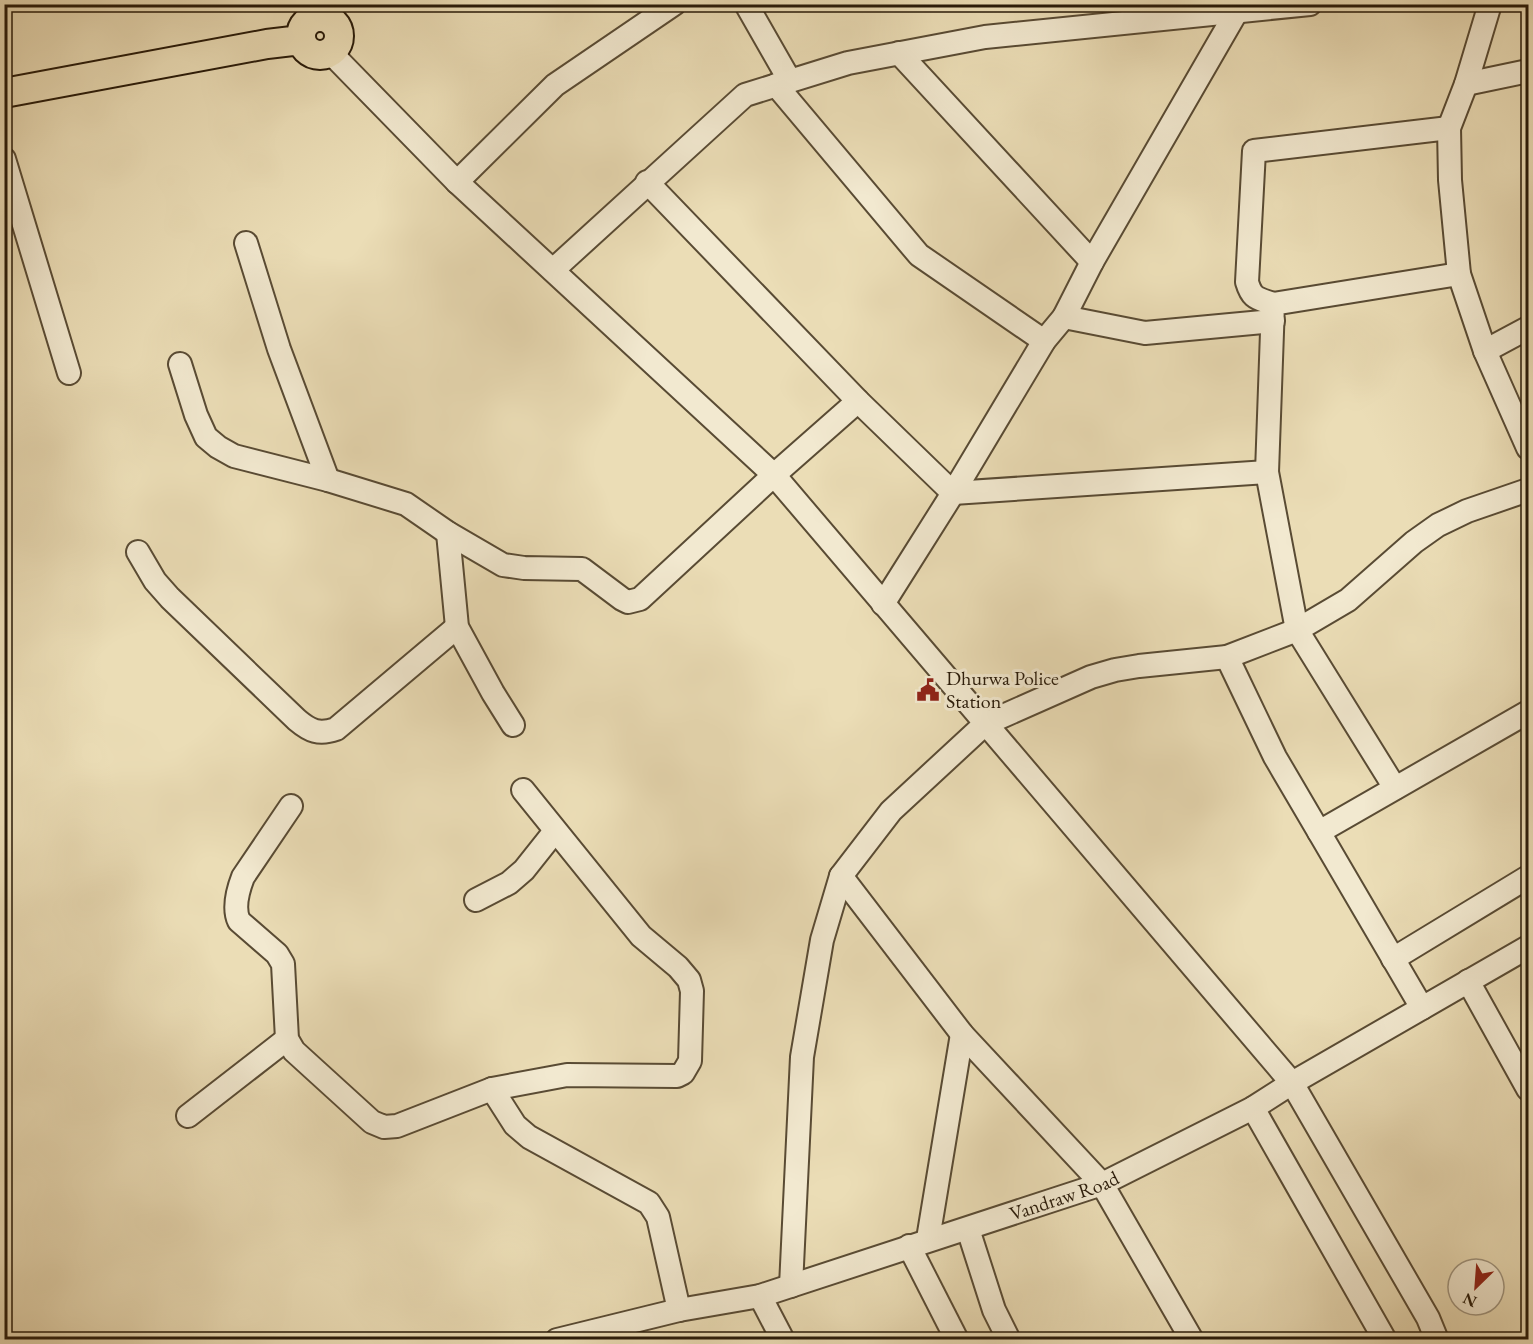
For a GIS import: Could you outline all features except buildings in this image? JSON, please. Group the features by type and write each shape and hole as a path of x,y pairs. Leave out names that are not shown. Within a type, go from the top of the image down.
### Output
{"main road":[{"path":"342,14 338,42 330,52 313,54 303,46 301,40 303,28 311,20 342,14"},
{"path":"4,93 267,44 301,40"}],"street":[{"path":"457,182 555,85 674,4"},
{"path":"746,4 783,83 919,255 1044,341"},
{"path":"553,270 647,182 746,95 848,63 985,37 1310,4"},
{"path":"1490,4 1466,84 1449,129 1450,180 1459,274 1485,351 1528,448"},
{"path":"884,604 1044,341 1064,317 1092,262 1237,11"},
{"path":"330,52 457,182 774,475 1292,1083 1428,1318 1437,1340"},
{"path":"899,53 1092,262"},
{"path":"1466,84 1528,71"},
{"path":"1273,312 1250,293 1247,282 1254,152 1449,129"},
{"path":"4,159 69,372"},
{"path":"647,182 858,401 953,494 1267,472"},
{"path":"246,243 279,349 328,480"},
{"path":"1064,317 1145,333 1273,312 1459,274"},
{"path":"1273,312 1267,472 1297,630 1395,788"},
{"path":"1485,351 1528,328"},
{"path":"180,364 196,415 206,437 234,456 328,480 406,504 448,533 503,565 524,568 582,569 628,602 636,602 858,401"},
{"path":"791,1286 802,1057 822,940 840,876 891,811 985,724 1091,677 1115,670 1227,657 1297,630 1348,600 1414,542 1438,525 1467,511 1528,490"},
{"path":"448,533 456,627 513,725"},
{"path":"138,552 155,581 170,598 297,720 308,729 319,733 336,729 456,627"},
{"path":"1227,657 1275,757 1422,1008"},
{"path":"1319,832 1528,712"},
{"path":"291,806 243,877 236,914 239,921 277,954 283,964 287,1039 294,1051 372,1122 384,1127 397,1126 492,1089 567,1075 677,1076 682,1073 690,1061 692,991 689,980 678,967 641,936 524,790"},
{"path":"476,900 509,883 524,870 555,831"},
{"path":"840,876 962,1034 1102,1184 1192,1340"},
{"path":"1393,958 1528,878"},
{"name":"Vandraw Road","path":"557,1340 680,1310 760,1296 1102,1184 1253,1108 1292,1083 1528,947"},
{"path":"1468,981 1528,1089"},
{"path":"957,1340 919,1243 962,1034"},
{"path":"188,1116 287,1039"},
{"path":"492,1089 515,1125 529,1137 649,1203 658,1217 680,1310"},
{"path":"1253,1108 1384,1340"},
{"path":"968,1229 994,1310 1009,1340"},
{"path":"760,1296 783,1340"}],"place":[{"name":"Dhurwa Police Station","path":"928,690"}]}
